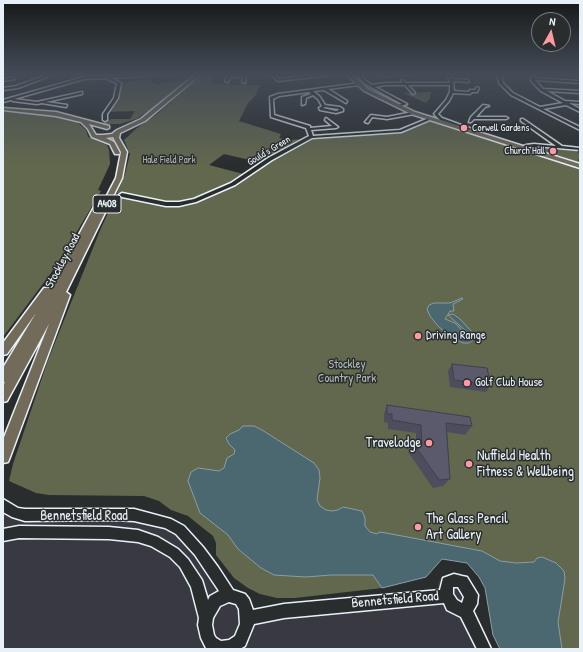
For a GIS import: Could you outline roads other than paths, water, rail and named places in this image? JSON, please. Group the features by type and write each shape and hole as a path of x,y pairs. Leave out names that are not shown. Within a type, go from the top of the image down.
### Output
{"main road":[{"path":"114,128 109,136 96,134 100,128 114,128 138,122 162,104"},
{"path":"395,104 430,119 580,166"},
{"path":"3,107 56,114 114,128"},
{"name":"Stockley Road","path":"3,378 62,276 106,191 117,165 117,155 114,146 109,141 96,134 82,120"},
{"name":"Stockley Road","path":"3,397 73,272 119,178 124,152 116,138 114,128"},
{"path":"3,351 73,254"},
{"path":"3,457 64,300 73,272"}],"street":[{"path":"58,110 68,105 63,104"},
{"path":"105,120 105,114 112,104"},
{"path":"271,104 272,116 308,127 309,129 336,127 326,119"},
{"path":"398,106 404,104"},
{"path":"444,104 436,114 441,119 470,128 469,130"},
{"path":"532,104 580,129"},
{"path":"538,108 557,104"},
{"path":"567,104 580,111"},
{"path":"463,126 484,106 487,106"},
{"path":"367,122 371,114 387,118 413,113"},
{"path":"472,118 493,116 506,118"},
{"name":"Gould's Green","path":"122,195 166,204 179,204 196,200 233,184 270,159 311,137 402,131 430,119"},
{"path":"525,121 560,147"},
{"path":"309,129 311,137"},
{"path":"524,148 532,145 580,149"},
{"name":"Bennetsfield Road","path":"3,504 16,514 134,515 168,523 180,530 199,551 229,595 240,599 244,604 248,618 246,630 240,641 235,645 225,649 215,648 208,638 205,625 206,618 197,585 184,563 174,553 154,541 138,536 109,533 19,532 3,535"},
{"path":"454,580 462,582 469,590 471,595 470,604 465,610 456,608 452,605 447,596 446,591 448,583 454,580"},
{"path":"206,618 208,611 215,601 229,595"},
{"name":"Bennetsfield Road","path":"248,618 284,611 447,596"},
{"path":"465,610 484,649"}],"water":[{"path":"462,298 463,299 453,304 454,311 450,311 445,319 455,323 468,336 467,332 448,315 453,314 460,319 473,333 474,339 469,343 463,343 452,338 438,326 430,316 427,309 429,305 434,303 450,303"},
{"path":"243,426 254,426 262,430 314,463 319,470 320,478 317,500 320,506 326,510 332,511 343,507 362,511 365,518 365,526 370,532 377,534 379,532 386,533 482,551 500,561 516,563 534,562 537,558 542,557 556,563 564,571 565,579 558,622 562,649 500,649 493,635 485,588 479,577 467,563 442,559 426,577 382,588 373,575 331,575 306,577 274,575 261,568 238,549 228,535 200,513 188,481 191,472 198,468 219,471 224,468 227,458 234,454 235,450 226,438"}],"place":[{"name":"Corwell Gardens","path":"464,128"},
{"name":"Church Hall","path":"553,151"},
{"name":"Driving Range","path":"418,336"},
{"name":"Golf Club House","path":"467,383"},
{"name":"Travelodge","path":"429,443"},
{"name":"Nuffield Health Fitness & Wellbeing","path":"469,464"},
{"name":"The Glass Pencil Art Gallery","path":"418,527"}],"park label":[{"name":"Hale Field Park","path":"169,160"},
{"name":"Stockley Country Park","path":"347,372"}]}
